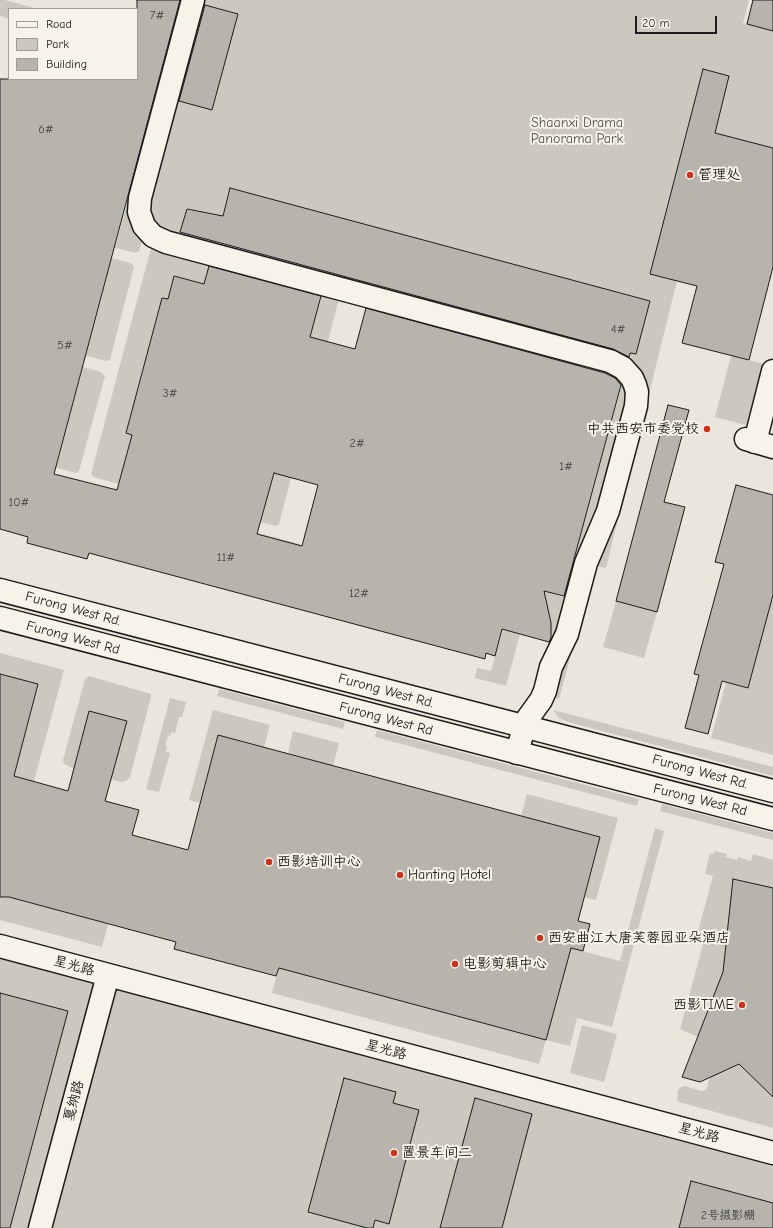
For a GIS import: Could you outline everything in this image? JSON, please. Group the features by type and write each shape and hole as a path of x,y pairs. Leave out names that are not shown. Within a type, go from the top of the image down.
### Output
{"street":[{"path":"193,0 140,198 139,212 144,226 153,236 166,242 610,361 623,368 632,378 637,392 636,406 608,511 586,563 567,634 551,667 545,691 541,700 528,718 524,727 517,753"},
{"path":"758,443 773,372"},
{"name":"Furong West Rd.","path":"0,590 773,791"},
{"name":"Furong West Rd","path":"0,618 773,819"},
{"name":"星光路","path":"0,946 773,1153"},
{"name":"戛纳路","path":"40,1228 108,975"}],"green space":[{"path":"0,0 34,8 8,8 8,19 0,16"},
{"name":"Shaanxi Drama Panorama Park","path":"199,0 749,0 743,23 773,31 773,148 715,134 606,568 595,566 559,699 550,697 637,375 169,237 146,214","holes":["230,189 597,319 605,289 650,301 636,354 626,352 625,358 589,348 591,342 551,332 550,338 514,328 515,322 476,311 474,318 439,308 441,302 401,291 399,298 364,288 366,282 326,271 324,277 289,268 290,262 251,251 249,257 214,248 216,242 181,232 187,209 222,218"]},
{"path":"138,35 175,46 143,238 139,251 135,253 76,237 71,233 116,245 169,45 138,37"},
{"path":"154,246 337,295 339,299 316,386 313,387 213,362 222,327 257,336 249,367 313,384 324,344 309,340 322,293 277,281 271,302 250,296 255,276 211,264 206,284 174,276 168,299 162,298 126,433 132,435 126,457 157,466 152,486 196,498 201,477 222,483 217,503 262,516 275,470 289,474 308,402 244,385 227,446 193,437 210,372 309,399 311,402 279,524 275,526 93,477 91,474 151,248"},
{"path":"74,248 127,262 132,264 134,267 110,360 107,361 86,356 111,261 67,249"},
{"path":"544,353 580,363 521,585 564,597 624,377 629,386 601,512 538,689 551,632 549,614 545,606 520,634 506,686 475,678 477,668 491,671 508,608 316,550 105,492 464,588 483,577"},
{"path":"731,356 765,364 749,426 715,417"},
{"path":"83,367 101,372 105,376 79,471 76,473 16,457 13,450 58,461"},
{"path":"773,595 773,755 711,738 726,682 748,688"},
{"path":"616,601 657,612 644,658 603,647"},
{"path":"0,653 64,670 27,807 0,827 38,684 0,674"},
{"path":"89,676 151,694 130,777 126,781 120,782 111,779 127,721 74,769 64,764 63,760 85,679"},
{"path":"219,689 345,722 343,729 217,696"},
{"path":"170,698 186,702 182,717 179,717 175,733 171,732 165,746 167,746 166,752 170,753 159,792 146,789"},
{"path":"213,710 270,725 264,747 218,735 200,803 189,800"},
{"path":"553,710 773,767 773,776 568,722 559,718"},
{"path":"377,730 639,799 637,806 375,737"},
{"path":"293,731 339,743 333,766 288,753"},
{"path":"527,794 618,818 596,900 584,897 600,837 521,816"},
{"path":"662,804 773,833 773,840 660,811"},
{"path":"655,828 664,831 612,1027 577,1018 570,1046 546,1040 571,948 620,961"},
{"path":"715,851 727,854 726,857 737,860 738,857 751,861 753,854 773,860 773,888 734,879 723,972 698,1037 680,1029 705,937 697,935 713,876 705,874 710,853 714,854"},
{"path":"303,878 311,977 546,1040 539,1064 272,993"},
{"path":"0,893 4,896 108,924 102,947 0,920"},
{"path":"0,946 773,1153 773,1228 0,1228"},
{"path":"582,1025 617,1034 604,1082 570,1073"},
{"path":"739,1063 773,1097 773,1128 679,1102 677,1100 678,1090 681,1087 685,1086 701,1091 705,1090 710,1077"}],"building":[{"path":"137,0 180,0 54,474 117,490 132,435 126,433 162,298 168,299 174,276 204,284 209,266 321,296 310,337 355,349 366,308 605,373 615,378 621,385 564,596 544,591 551,623 551,637 549,642 502,629 495,656 486,653 485,659 89,553 87,559 27,543 28,537 0,529 0,79 138,80","holes":["274,473 318,485 302,546 257,534"]},
{"path":"753,0 773,0 773,31 747,24"},
{"path":"205,5 238,14 212,110 179,101"},
{"path":"703,69 729,76 715,133 773,148 773,267 749,360 682,343 697,286 650,274"},
{"path":"230,188 650,301 636,354 630,353 629,357 613,349 180,232 187,209 223,216"},
{"path":"668,405 689,410 664,502 685,507 657,612 616,601"},
{"path":"736,485 773,495 773,595 748,688 722,681 708,734 685,728 699,675 694,674 724,564 715,562"},
{"path":"0,674 38,684 14,776 68,791 89,711 127,721 105,801 139,810 132,835 188,850 218,735 600,837 578,921 590,924 583,951 571,948 546,1040 279,968 276,976 174,949 176,942 9,897 0,897"},
{"name":"西影TIME","path":"733,879 773,888 773,1097 739,1064 700,1082 682,1077 723,972"},
{"path":"0,993 68,1011 10,1228 0,1228"},
{"path":"344,1078 396,1092 393,1103 419,1110 389,1224 375,1220 373,1228 367,1228 308,1212"},
{"path":"475,1098 532,1114 502,1228 440,1228"},
{"path":"691,1181 773,1203 773,1228 679,1228"}],"place":[{"name":"管理处","path":"690,175"},
{"name":"中共西安市委党校","path":"707,429"},
{"name":"西影培训中心","path":"269,862"},
{"name":"Hanting Hotel","path":"400,875"},
{"name":"西安曲江大唐芙蓉园亚朵酒店","path":"540,938"},
{"name":"电影剪辑中心","path":"455,964"},
{"name":"西影TIME","path":"742,1005"},
{"name":"置景车间二","path":"394,1153"}]}
